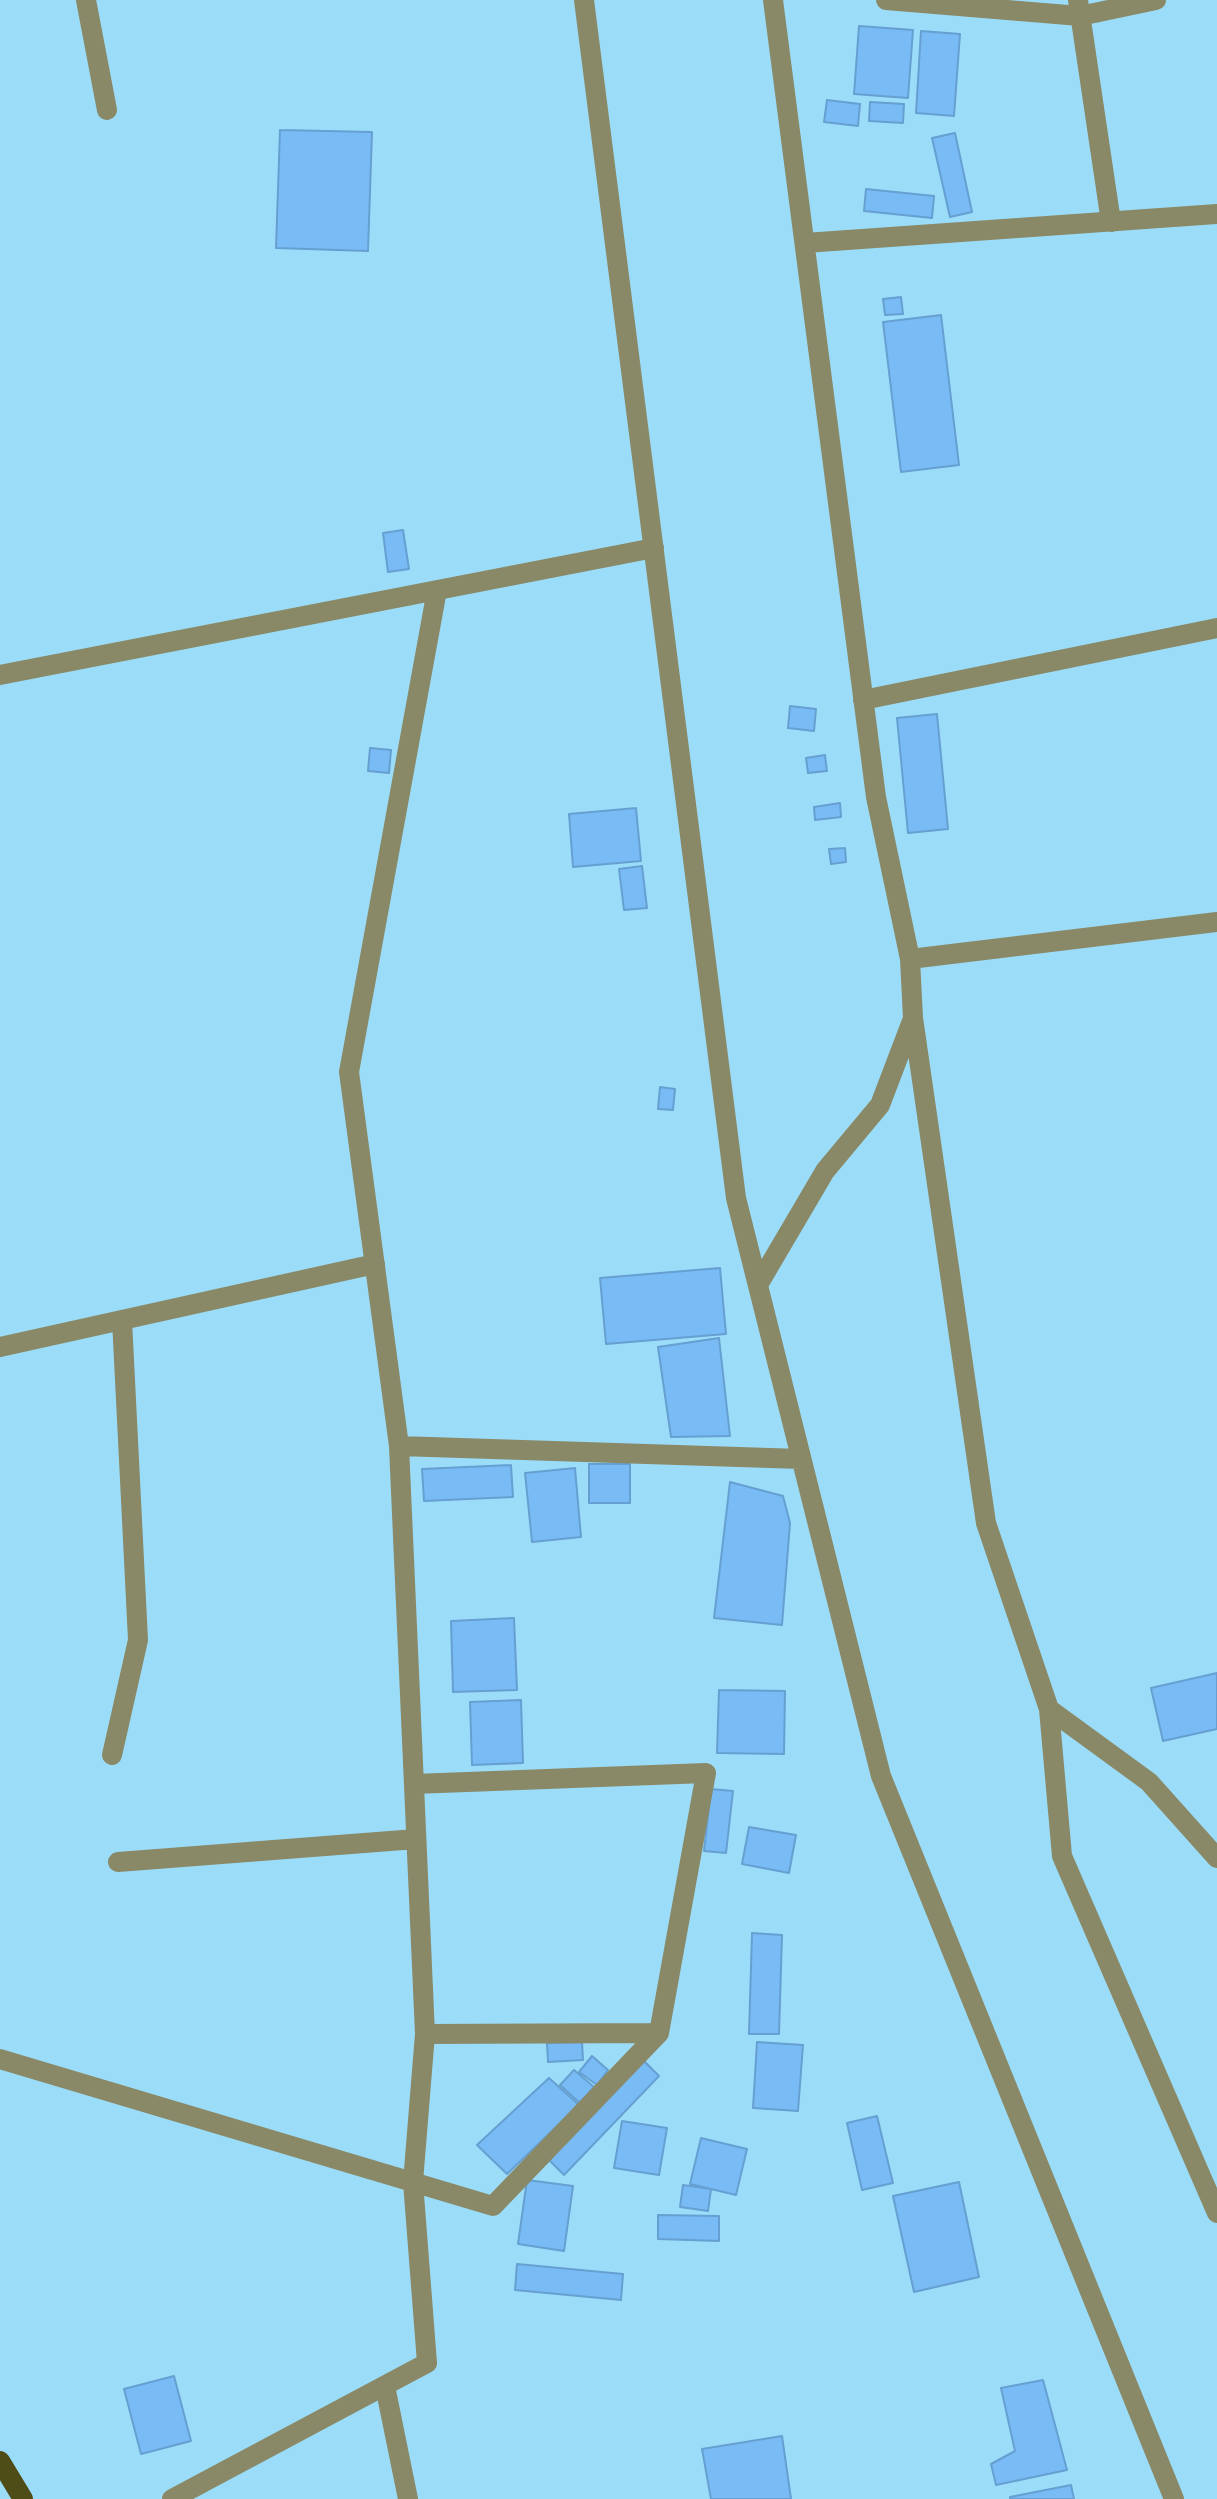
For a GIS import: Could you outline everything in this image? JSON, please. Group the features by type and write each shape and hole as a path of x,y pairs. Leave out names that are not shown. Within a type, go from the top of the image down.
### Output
{"main road":[{"path":"0,2461 23,2499"}],"street":[{"path":"86,0 107,110"},
{"path":"584,0 736,1198 881,1776 1174,2499"},
{"path":"773,0 876,797 910,959 913,1018 986,1523 1049,1709 1062,1856 1217,2213"},
{"path":"886,0 1079,8 1156,0"},
{"path":"1079,8 1111,222"},
{"path":"805,243 1217,214"},
{"path":"0,675 654,548"},
{"path":"172,2499 427,2363 413,2182 425,2034 399,1446 349,1072 437,590"},
{"path":"863,700 1217,628"},
{"path":"910,959 1217,922"},
{"path":"758,1285 825,1171 880,1105 913,1018"},
{"path":"0,1347 375,1264"},
{"path":"112,1755 138,1640 122,1320"},
{"path":"399,1446 801,1459"},
{"path":"1049,1709 1149,1782 1217,1858"},
{"path":"0,2059 493,2206 659,2033 706,1773 414,1784"},
{"path":"118,1862 416,1839"},
{"path":"425,2034 659,2033"},
{"path":"385,2386 408,2499"}],"building":[{"path":"859,26 913,30 908,98 854,94"},
{"path":"921,31 960,34 954,116 916,113"},
{"path":"827,100 860,104 858,126 824,122"},
{"path":"870,102 904,104 903,123 869,121"},
{"path":"280,130 372,132 368,251 276,248"},
{"path":"955,133 972,212 950,217 932,138"},
{"path":"866,189 934,196 932,218 864,211"},
{"path":"901,297 903,314 885,315 883,299"},
{"path":"941,315 959,465 901,472 883,322"},
{"path":"403,530 409,569 388,572 383,533"},
{"path":"790,706 816,709 814,731 788,728"},
{"path":"937,714 948,829 908,833 897,718"},
{"path":"370,748 391,750 389,773 368,771"},
{"path":"825,755 827,771 808,773 806,758"},
{"path":"840,803 841,817 815,820 814,807"},
{"path":"636,808 641,861 573,867 569,814"},
{"path":"845,848 846,862 831,864 829,849"},
{"path":"642,866 647,908 624,910 619,869"},
{"path":"660,1087 675,1089 673,1110 658,1109"},
{"path":"720,1268 726,1334 606,1344 600,1278"},
{"path":"719,1338 730,1436 671,1437 658,1347"},
{"path":"589,1464 630,1464 630,1503 589,1503"},
{"path":"511,1465 513,1497 424,1501 422,1469"},
{"path":"575,1468 581,1537 532,1542 525,1473"},
{"path":"730,1482 783,1496 790,1523 782,1625 714,1618"},
{"path":"514,1618 517,1690 453,1692 451,1621"},
{"path":"1217,1673 1217,1729 1163,1741 1151,1688"},
{"path":"719,1690 785,1691 784,1754 717,1753"},
{"path":"521,1700 523,1763 472,1765 470,1702"},
{"path":"711,1789 733,1791 726,1853 704,1851"},
{"path":"749,1827 796,1835 789,1873 742,1864"},
{"path":"752,1933 782,1935 779,2034 749,2034"},
{"path":"582,2042 583,2060 548,2062 547,2043"},
{"path":"757,2042 803,2045 798,2111 753,2108"},
{"path":"592,2056 608,2070 597,2085 579,2072"},
{"path":"643,2060 659,2076 564,2175 547,2158"},
{"path":"574,2070 594,2087 580,2103 560,2085"},
{"path":"549,2078 579,2105 507,2174 477,2145"},
{"path":"877,2116 893,2183 862,2190 847,2123"},
{"path":"622,2121 667,2128 659,2175 614,2168"},
{"path":"701,2138 747,2149 736,2195 690,2184"},
{"path":"527,2180 573,2186 564,2251 518,2244"},
{"path":"959,2182 979,2277 914,2292 893,2196"},
{"path":"683,2185 711,2189 708,2211 680,2207"},
{"path":"658,2215 719,2216 719,2241 658,2239"},
{"path":"517,2264 623,2274 621,2300 515,2290"},
{"path":"174,2376 191,2441 141,2454 124,2389"},
{"path":"1043,2380 1067,2470 996,2485 991,2464 1015,2451 1001,2388"},
{"path":"782,2436 791,2499 711,2499 702,2449"},
{"path":"1071,2485 1074,2499 1010,2499 1010,2497"}]}
